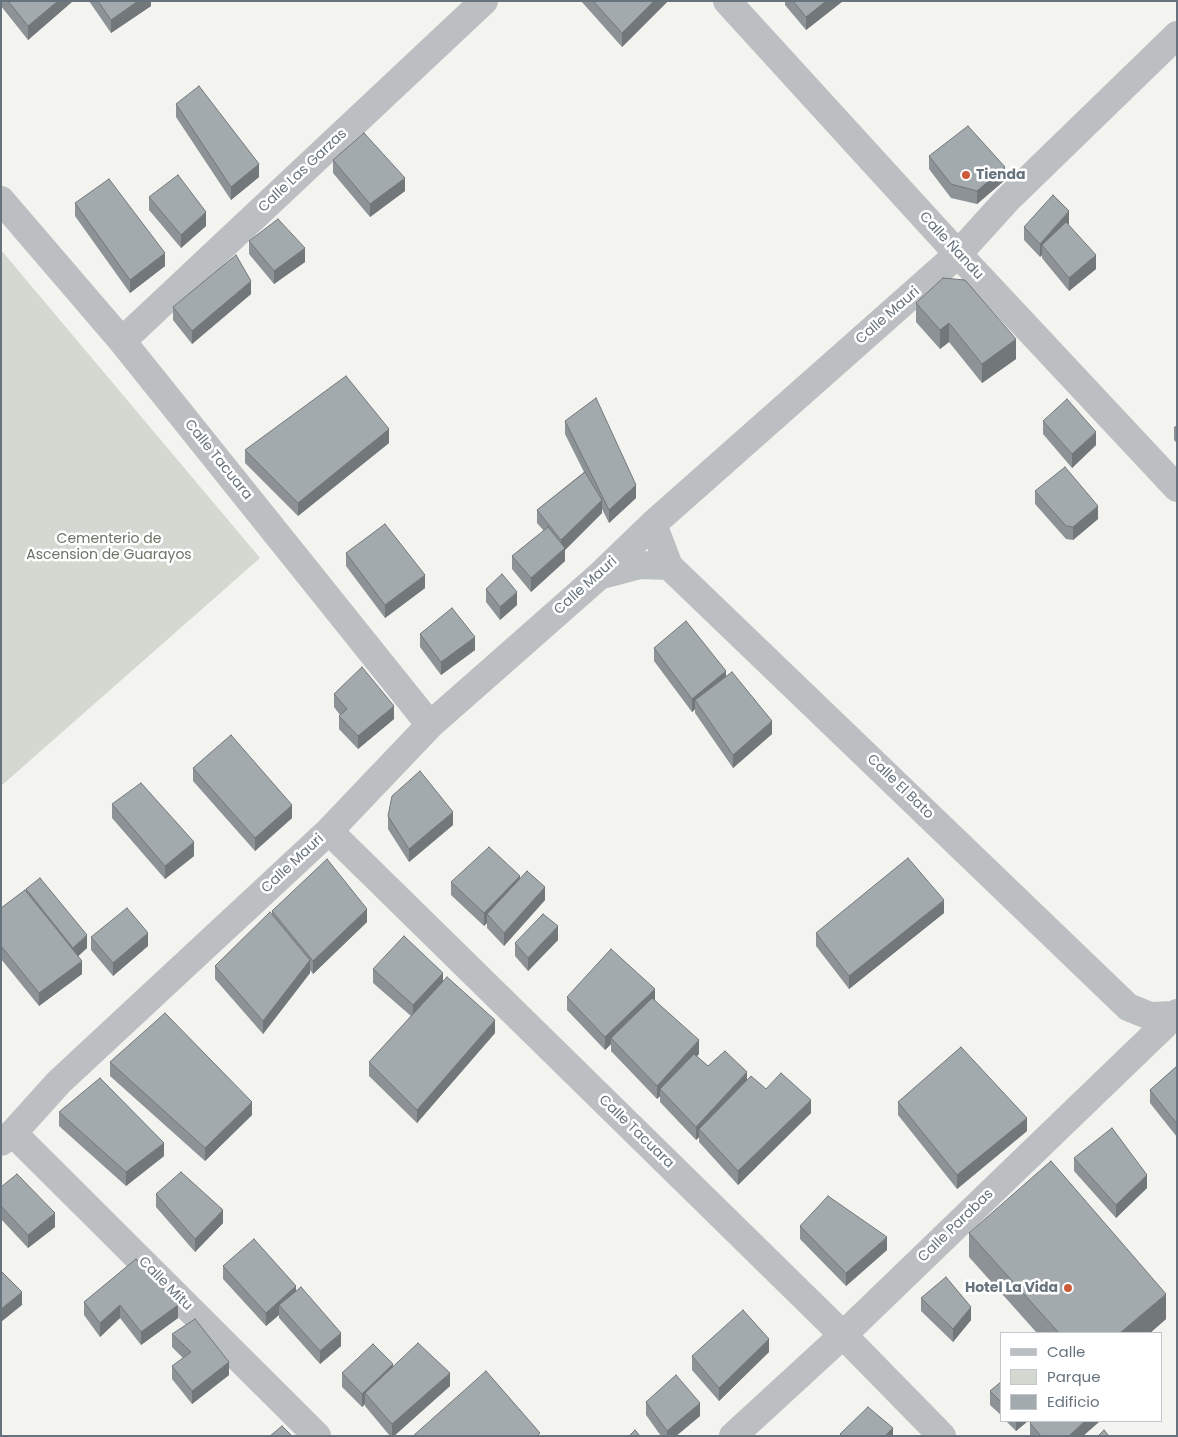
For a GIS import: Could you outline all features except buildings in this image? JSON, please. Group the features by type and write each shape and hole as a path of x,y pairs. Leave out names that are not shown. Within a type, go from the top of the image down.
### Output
{"street":[{"name":"Calle Las Garzas","path":"122,341 484,1"},
{"name":"Calle Ñandu","path":"727,1 958,254 1177,488"},
{"name":"Calle Mauri","path":"7,1137 59,1082 329,831 430,725 598,577 653,524 958,254 1007,200 1177,35"},
{"name":"Calle Tacuara","path":"1,200 122,341 430,725"},
{"name":"Calle El Bato","path":"653,524 669,566 1128,1007 1150,1016 1176,1014"},
{"path":"598,577 640,565 669,566"},
{"name":"Calle Tacuara","path":"329,831 843,1335 942,1436"},
{"name":"Calle Parabas","path":"733,1436 843,1335 1176,1014"},
{"name":"Calle Mitu","path":"7,1137 317,1436"}],"green space":[{"name":"Cementerio de Ascension de Guarayos","path":"1,250 260,558 1,786"}],"place":[{"name":"Tienda","path":"966,175"},
{"name":"Hotel La Vida","path":"1068,1288"}]}
